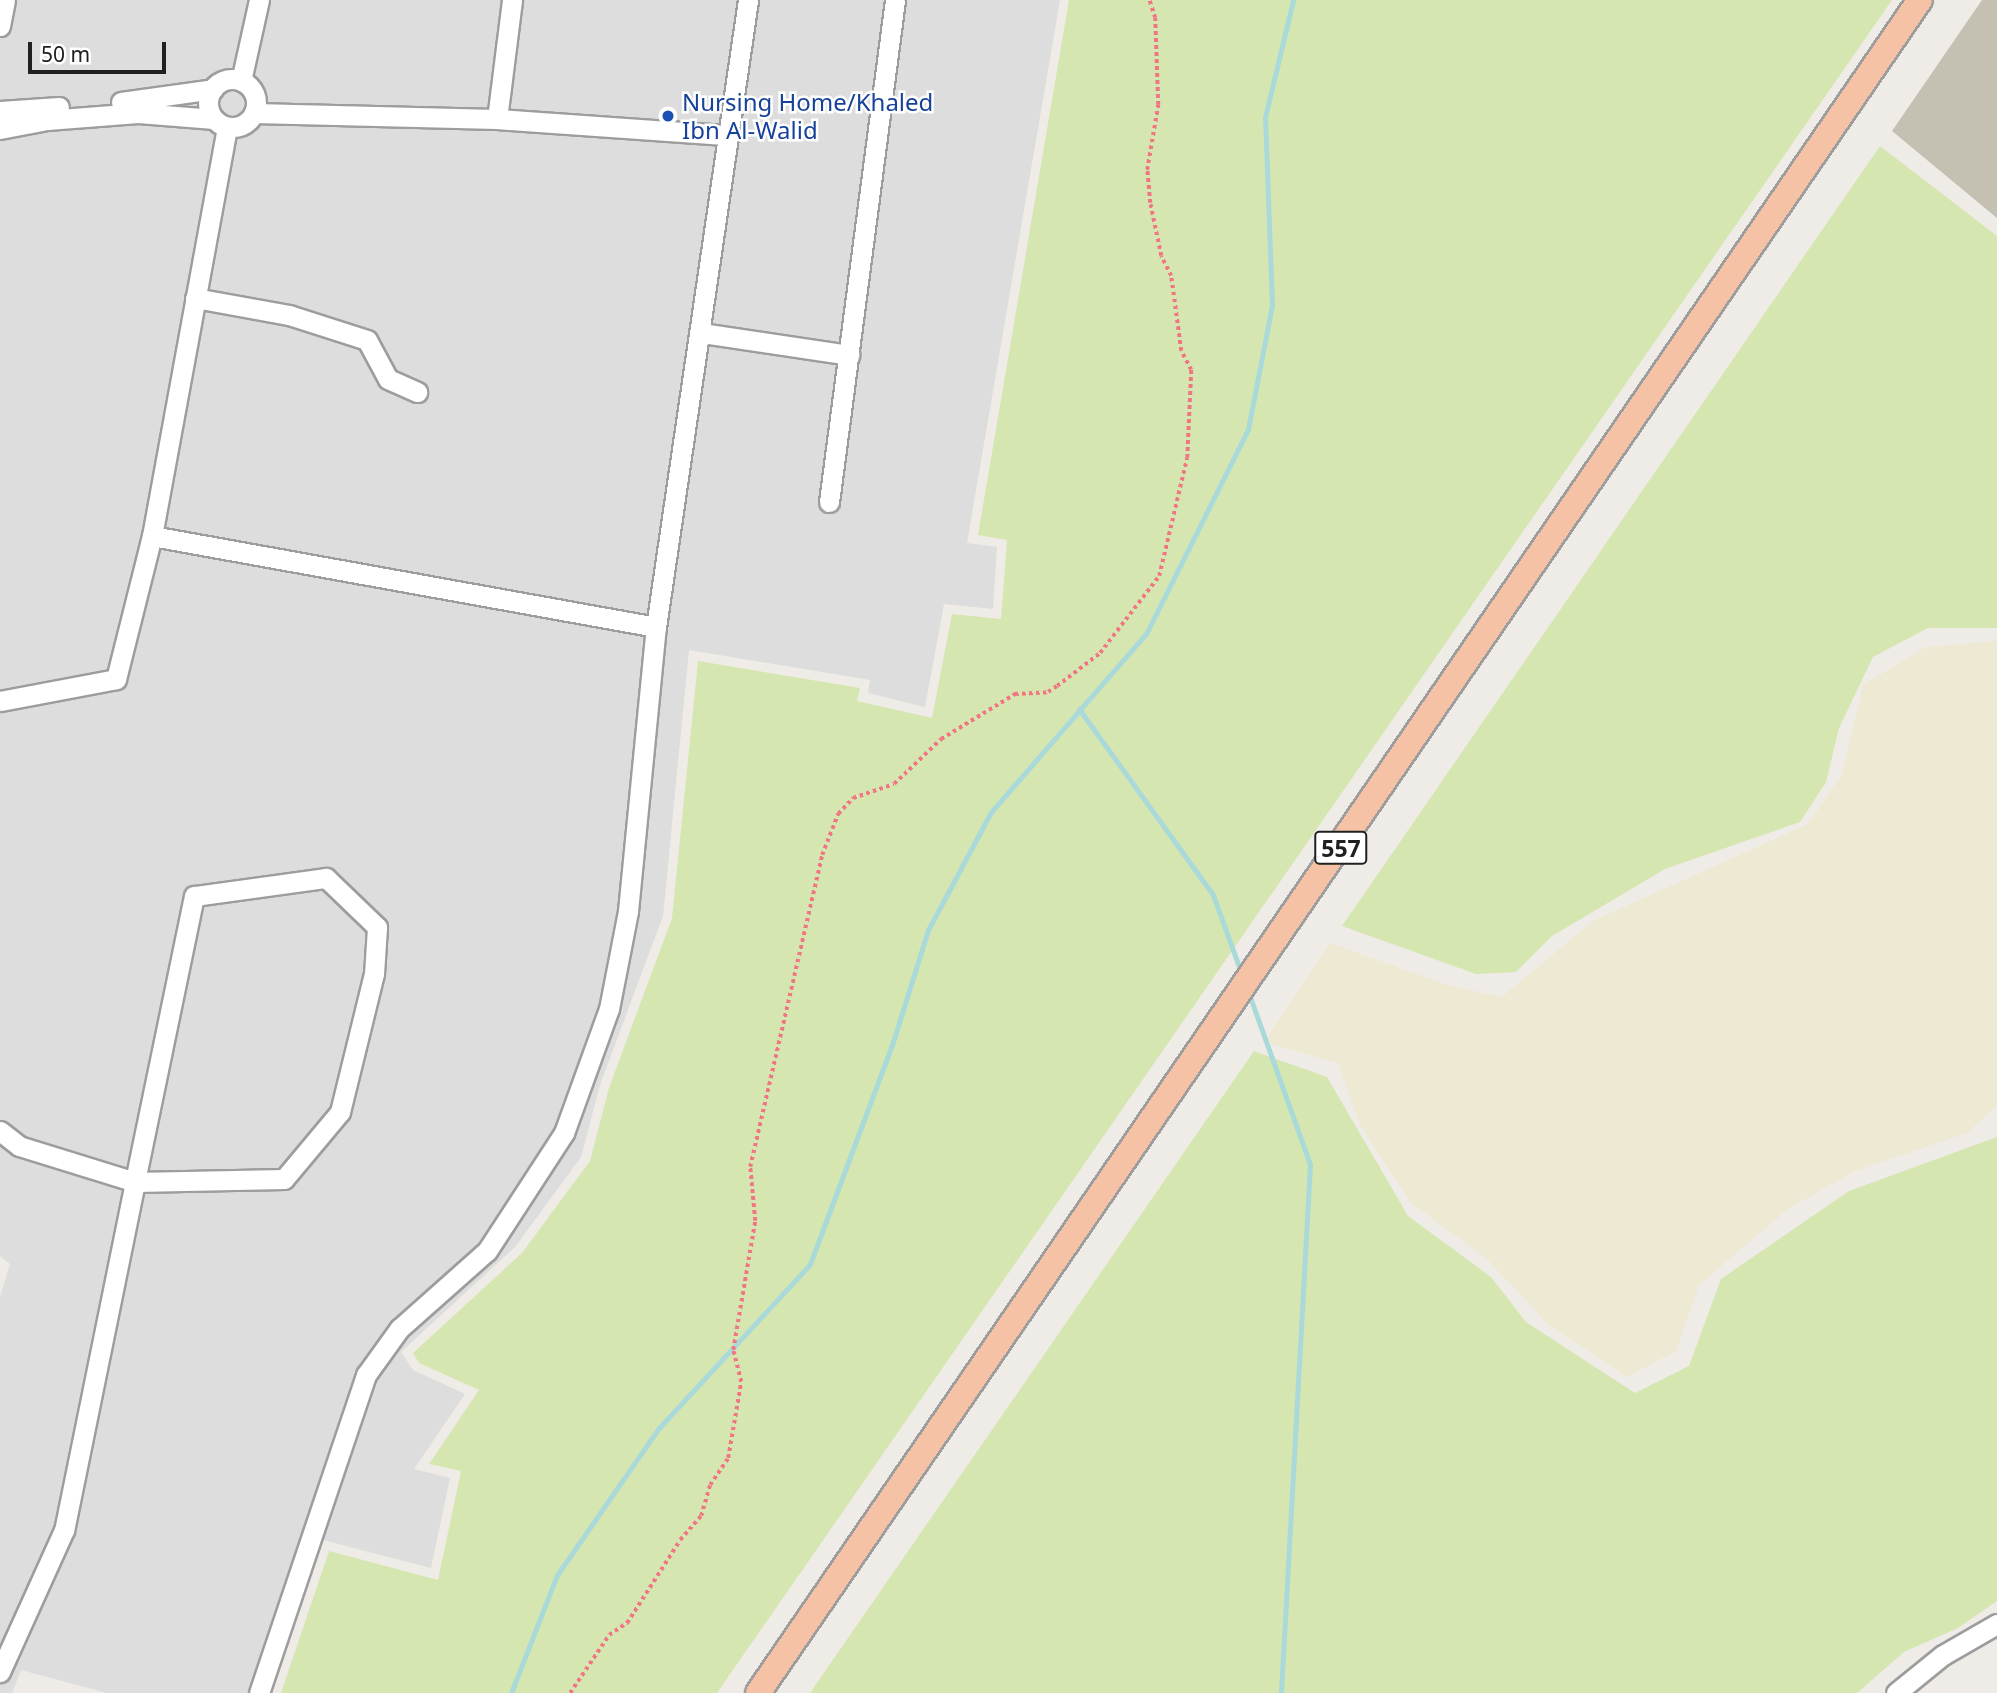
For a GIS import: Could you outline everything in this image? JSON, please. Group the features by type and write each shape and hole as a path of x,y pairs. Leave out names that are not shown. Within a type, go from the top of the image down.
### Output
{"main road":[{"name":"557","path":"758,1693 1920,0"}],"street":[{"path":"0,26 5,0"},
{"path":"241,81 259,0"},
{"path":"497,119 512,0"},
{"path":"259,1693 366,1376 398,1329 487,1251 564,1133 609,1009 628,911 656,628 702,333 748,0"},
{"path":"830,502 895,0"},
{"path":"0,111 150,100 213,89 226,80 241,81 255,98 254,113 243,125 138,113 47,120 0,129"},
{"path":"0,701 116,679 152,536 195,298 220,123 208,104 213,89"},
{"path":"254,113 497,119 728,135"},
{"path":"195,298 289,315 367,340 388,379 417,392"},
{"path":"702,333 849,355"},
{"path":"152,536 656,628"},
{"path":"0,1131 19,1146 135,1182 284,1179 340,1112 374,974 377,927 326,878 194,896 135,1182 64,1531 0,1672"},
{"path":"1896,1693 1943,1655 1997,1624"}],"path":[{"path":"570,1693 609,1635 627,1623 680,1540 701,1516 710,1485 728,1458 741,1382 733,1350 755,1221 750,1167 822,855 838,814 853,798 894,784 941,739 1015,694 1048,692 1058,686 1100,653 1159,576 1187,458 1191,370 1181,351 1171,276 1161,256 1150,203 1147,170 1158,105 1154,18 1149,0"}],"shaded area":[{"path":"0,0 1060,0 967,543 997,547 993,609 944,604 925,707 868,693 870,680 689,650 663,916 600,1085 581,1157 515,1247 401,1352 413,1370 465,1394 414,1469 450,1478 431,1568 323,1540 271,1693 107,1693 21,1670 12,1693 0,1693 0,1297 10,1264 0,1256"},
{"path":"1982,0 1997,0 1997,218 1892,131"},
{"path":"1997,641 1997,1105 1967,1133 1853,1172 1788,1209 1699,1285 1676,1351 1627,1377 1550,1326 1487,1259 1411,1203 1361,1127 1338,1063 1264,1042 1330,943 1447,985 1502,997 1593,921 1808,824 1842,774 1863,685 1926,647"}],"green space":[{"path":"1069,0 1892,0 717,1693 281,1693 329,1551 438,1580 461,1471 429,1464 479,1390 419,1363 413,1353 522,1253 590,1161 609,1088 672,918 698,661 860,688 857,701 932,718 952,614 1001,619 1007,540 978,535"},
{"path":"1880,146 1997,236 1997,628 1928,628 1873,657 1839,728 1826,782 1800,822 1665,869 1552,936 1516,972 1476,974 1342,926"},
{"path":"1254,1051 1327,1077 1408,1216 1491,1277 1526,1322 1635,1393 1689,1366 1721,1279 1849,1191 1997,1137 1997,1601 1958,1628 1904,1652 1857,1693 810,1693"}],"waterway":[{"path":"511,1693 557,1575 658,1429 810,1264 892,1045 928,930 991,812 1146,634 1248,429 1272,306 1265,117 1293,0"},
{"path":"1079,709 1213,895 1242,975"},
{"path":"1249,994 1310,1164 1281,1693"}],"place":[{"name":"Nursing Home/Khaled Ibn Al-Walid","path":"668,116"}]}
